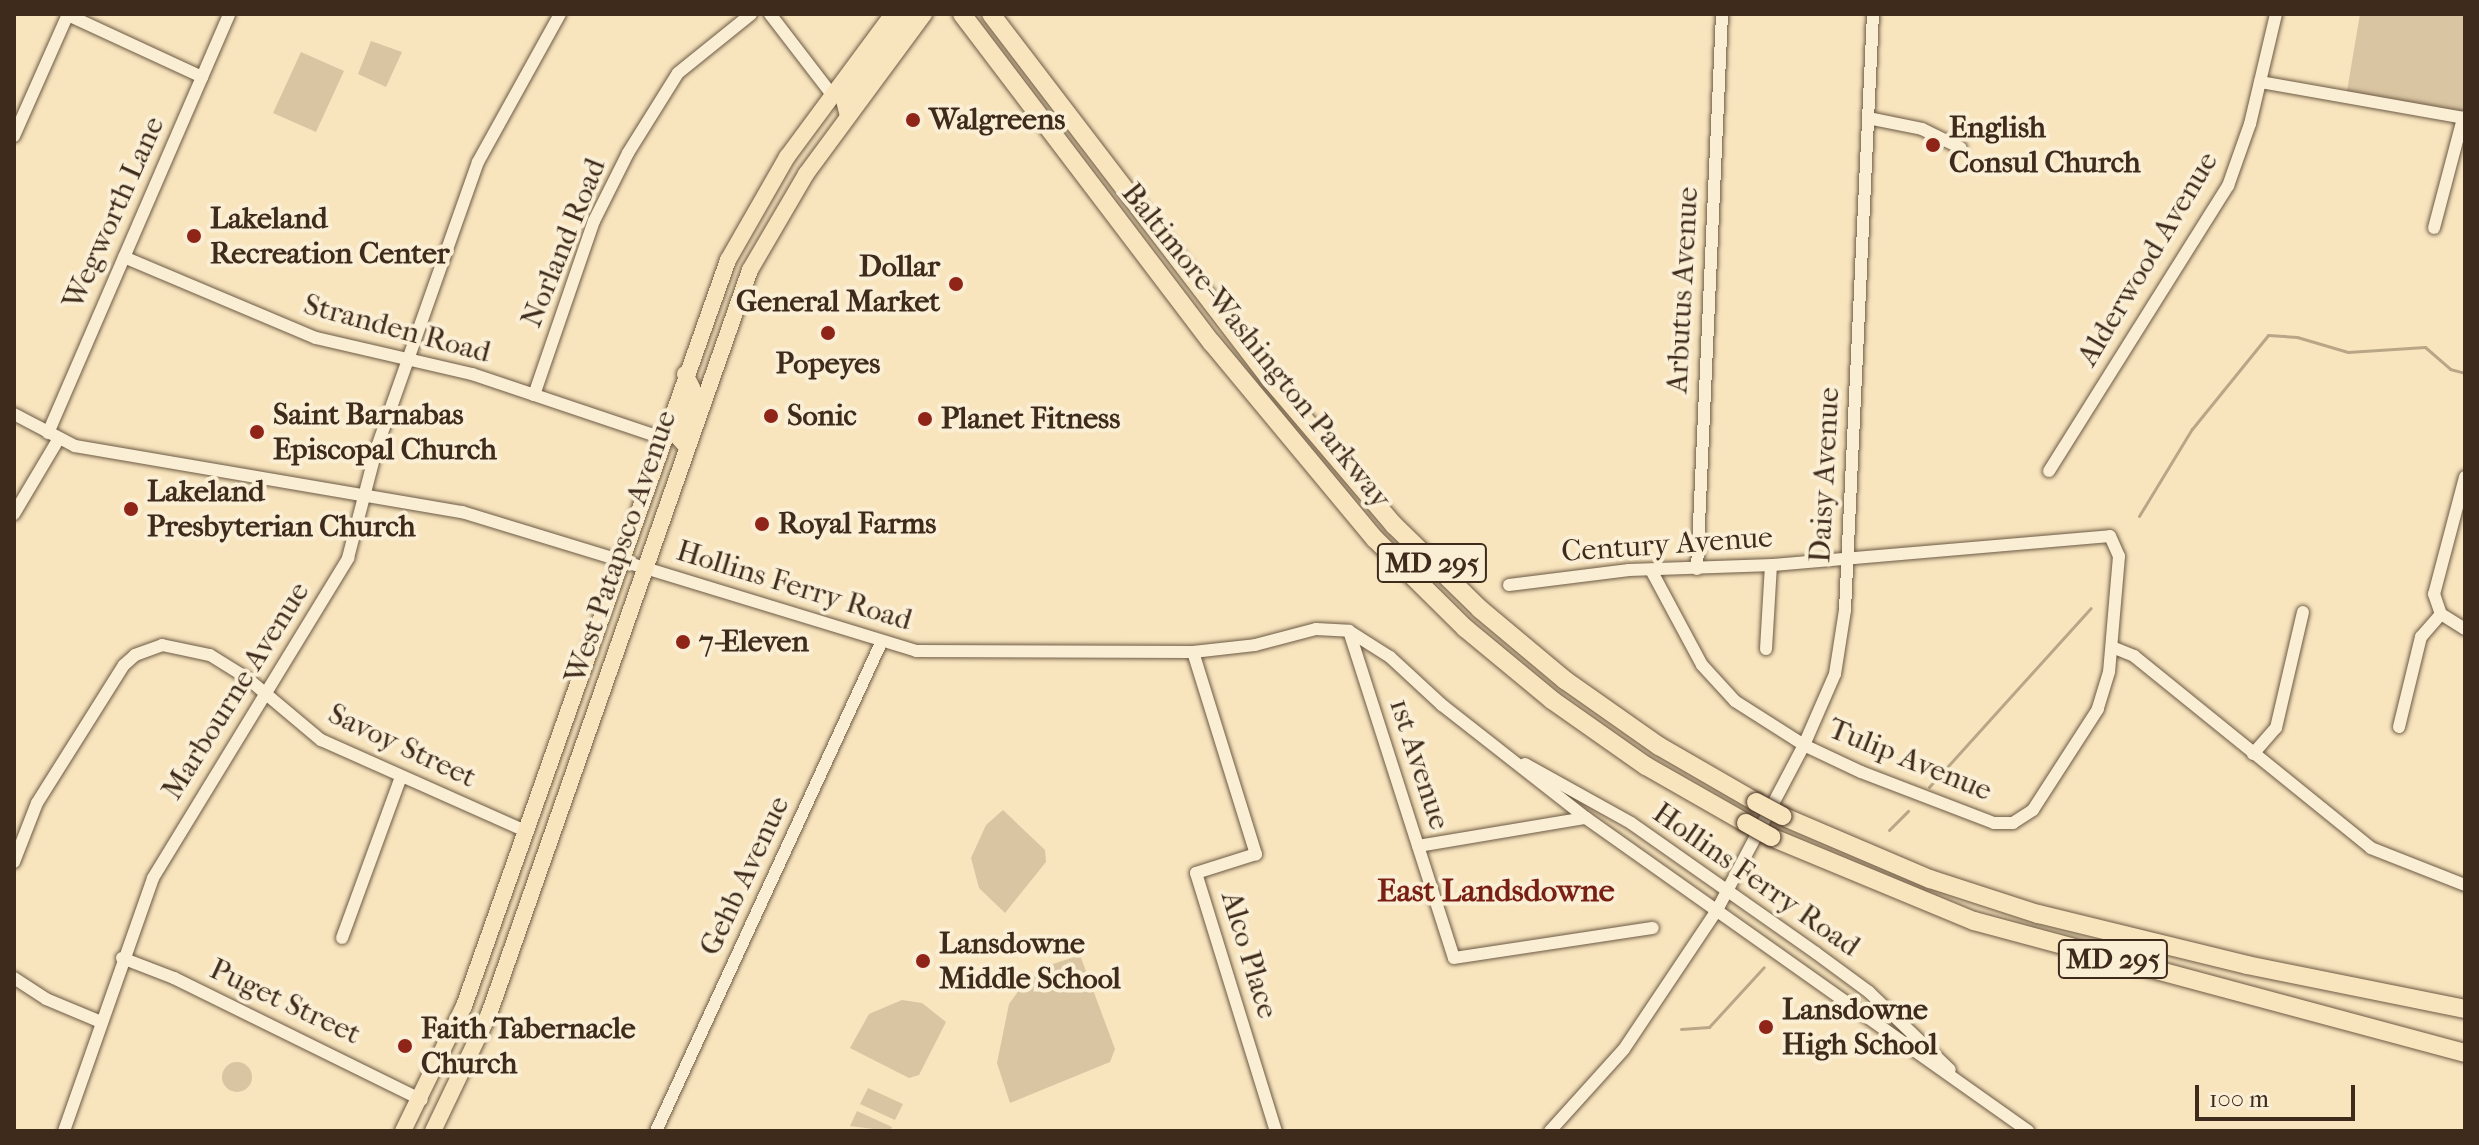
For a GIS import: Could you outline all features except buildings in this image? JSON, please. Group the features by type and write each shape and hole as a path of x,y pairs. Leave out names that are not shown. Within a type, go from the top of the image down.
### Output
{"highway":[{"name":"Baltimore-Washington Parkway","path":"962,14 1221,354 1375,539 1465,628 1552,700 1646,766 1771,837 1974,921 2465,1053"},
{"name":"Baltimore-Washington Parkway","path":"991,14 1270,379 1430,562 1565,680 1659,746 1782,816 1916,874 2038,914 2307,978 2465,1009"}],"main road":[{"name":"West Patapsco Avenue","path":"403,1131 422,1100 464,1006 685,374 754,208 893,14"},
{"name":"West Patapsco Avenue","path":"433,1131 489,1014 643,567 750,270 799,185 917,15"},
{"path":"685,374 692,388 676,435 686,446"}],"street":[{"name":"Wegworth Lane","path":"14,514 53,437 124,257 229,14"},
{"name":"Marbourne Avenue","path":"64,1131 122,958 168,847 266,695 348,558 365,493 408,359 478,162 560,14"},
{"name":"Norland Road","path":"534,395 594,221 628,153 678,73 751,14"},
{"path":"770,14 833,96"},
{"name":"Arbutus Avenue","path":"1697,569 1722,14"},
{"name":"Daisy Avenue","path":"1550,1131 1624,1049 1728,892 1804,745 1842,645 1873,14"},
{"name":"Alderwood Avenue","path":"2049,471 2228,186 2260,82 2276,14"},
{"path":"14,136 20,108 68,15 202,77"},
{"path":"2260,82 2464,118 2434,228"},
{"path":"1868,118 1922,129 1961,148"},
{"name":"Stranden Road","path":"124,257 286,328 534,395 662,438"},
{"name":"Hollins Ferry Road","path":"14,414 53,437 462,512 881,643 957,653 1193,652 1255,645 1316,629 1349,631 1390,657 1490,744 1586,818 2028,1131"},
{"path":"2465,477 2435,580 2441,614 2465,629"},
{"name":"Century Avenue","path":"1509,585 1651,570 1771,565 2101,535 2115,539"},
{"name":"Tulip Avenue","path":"1651,570 1717,683 1759,718 1804,745 1932,803 1982,820 2013,823 2033,810 2098,709 2112,647 2119,556 2115,539"},
{"path":"1766,649 1771,565"},
{"path":"2253,754 2279,720 2303,612"},
{"path":"2399,727 2421,637 2441,614"},
{"name":"1st Avenue","path":"1349,631 1454,958 1653,928"},
{"name":"Gehb Avenue","path":"656,1131 881,643"},
{"name":"Savoy Street","path":"14,862 37,803 135,655 162,645 194,649 229,665 321,740 525,831"},
{"path":"2112,647 2134,656 2371,848 2465,885"},
{"name":"Alco Place","path":"1193,652 1256,854 1196,873 1276,1131"},
{"name":"Hollins Ferry Road","path":"1490,744 1631,823 1869,992 1969,1089"},
{"path":"342,938 401,777"},
{"path":"1418,846 1586,818"},
{"name":"Puget Street","path":"122,958 174,978 422,1100"},
{"path":"14,978 46,999 101,1022"}],"shaded area":[{"path":"2360,14 2465,14 2465,112 2347,91"},
{"path":"371,41 402,52 386,87 358,74"},
{"path":"301,52 344,71 316,132 273,113"},
{"path":"1003,810 1045,850 1046,862 1005,913 979,888 971,858 986,825"},
{"path":"1080,955 1115,1049 1110,1062 1010,1103 997,1063 1009,1004 1024,983 1053,964"},
{"path":"902,1000 922,1003 946,1022 919,1075 909,1078 850,1048 869,1014"},
{"path":"237,1062 248,1066 252,1077 248,1088 237,1092 226,1088 222,1077 226,1066"},
{"path":"868,1088 903,1104 895,1120 860,1104"},
{"path":"857,1111 892,1127 890,1131 850,1126"}],"waterway":[{"path":"2139,516 2192,429 2268,335 2297,337 2348,352 2425,347 2450,369 2465,373"},
{"path":"1929,787 2091,608"},
{"path":"1889,830 1908,811"},
{"path":"1681,1029 1709,1027 1764,967"}],"place":[{"name":"Walgreens","path":"913,120"},
{"name":"English Consul Church","path":"1933,145"},
{"name":"Lakeland Recreation Center","path":"194,236"},
{"name":"Dollar General Market","path":"956,284"},
{"name":"Popeyes","path":"828,333"},
{"name":"Sonic","path":"771,416"},
{"name":"Planet Fitness","path":"925,419"},
{"name":"Saint Barnabas Episcopal Church","path":"257,432"},
{"name":"Lakeland Presbyterian Church","path":"131,509"},
{"name":"Royal Farms","path":"762,524"},
{"name":"7-Eleven","path":"683,642"},
{"name":"Lansdowne Middle School","path":"923,961"},
{"name":"Lansdowne High School","path":"1766,1027"},
{"name":"Faith Tabernacle Church","path":"405,1046"}],"district":[{"name":"East Landsdowne","path":"1496,891"}]}
